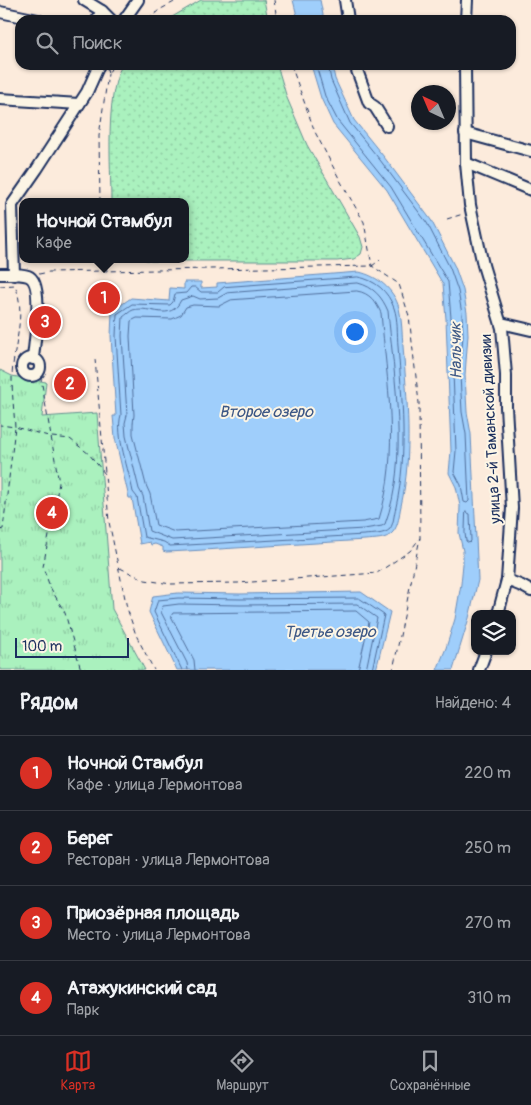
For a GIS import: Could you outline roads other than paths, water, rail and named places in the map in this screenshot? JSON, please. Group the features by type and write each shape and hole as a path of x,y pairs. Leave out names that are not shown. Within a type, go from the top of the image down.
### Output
{"street":[{"path":"84,0 99,15"},
{"path":"128,15 138,0"},
{"path":"346,0 348,15"},
{"path":"466,15 467,0"},
{"path":"0,12 15,15"},
{"path":"14,275 12,205 87,92 97,70"},
{"path":"357,70 369,103 375,107 387,126"},
{"name":"улица 2-й Таманской дивизии","path":"465,70 466,163 471,212 483,265 501,324 506,375 512,508 507,580 499,610"},
{"path":"0,99 79,104"},
{"path":"465,133 531,151"},
{"path":"466,163 531,190"},
{"path":"0,274 28,276 33,280 37,289 36,362"},
{"path":"501,324 531,330"},
{"path":"507,580 531,592"},
{"path":"479,670 485,655"}],"water":[{"path":"293,0 320,0 323,15 297,15"},
{"name":"Нальчик","path":"313,70 333,70 335,79 354,120 431,220 455,267 463,290 467,313 468,335 465,375 467,412 471,434 478,580 453,670 437,670 455,619 463,564 463,551 459,533 460,506 456,487 449,473 451,451 443,284 387,190 333,124 321,98"},
{"name":"Второе озеро","path":"359,272 378,280 389,289 397,301 401,317 408,446 405,486 398,523 393,532 384,538 376,539 166,552 163,551 163,547 155,544 151,545 150,542 140,544 132,498 129,498 115,438 113,416 116,416 111,336 112,311 131,298 169,301 170,288 184,289 184,282 201,282 201,288 217,287 217,283"},
{"name":"Третье озеро","path":"361,592 390,612 376,670 177,670 149,612 153,596 178,593"}],"place":[{"name":"Ночной Стамбул","path":"104,298"},
{"name":"Приозёрная площадь","path":"45,322"},
{"name":"Берег","path":"70,384"},
{"name":"Атажукинский сад","path":"52,513"}]}
